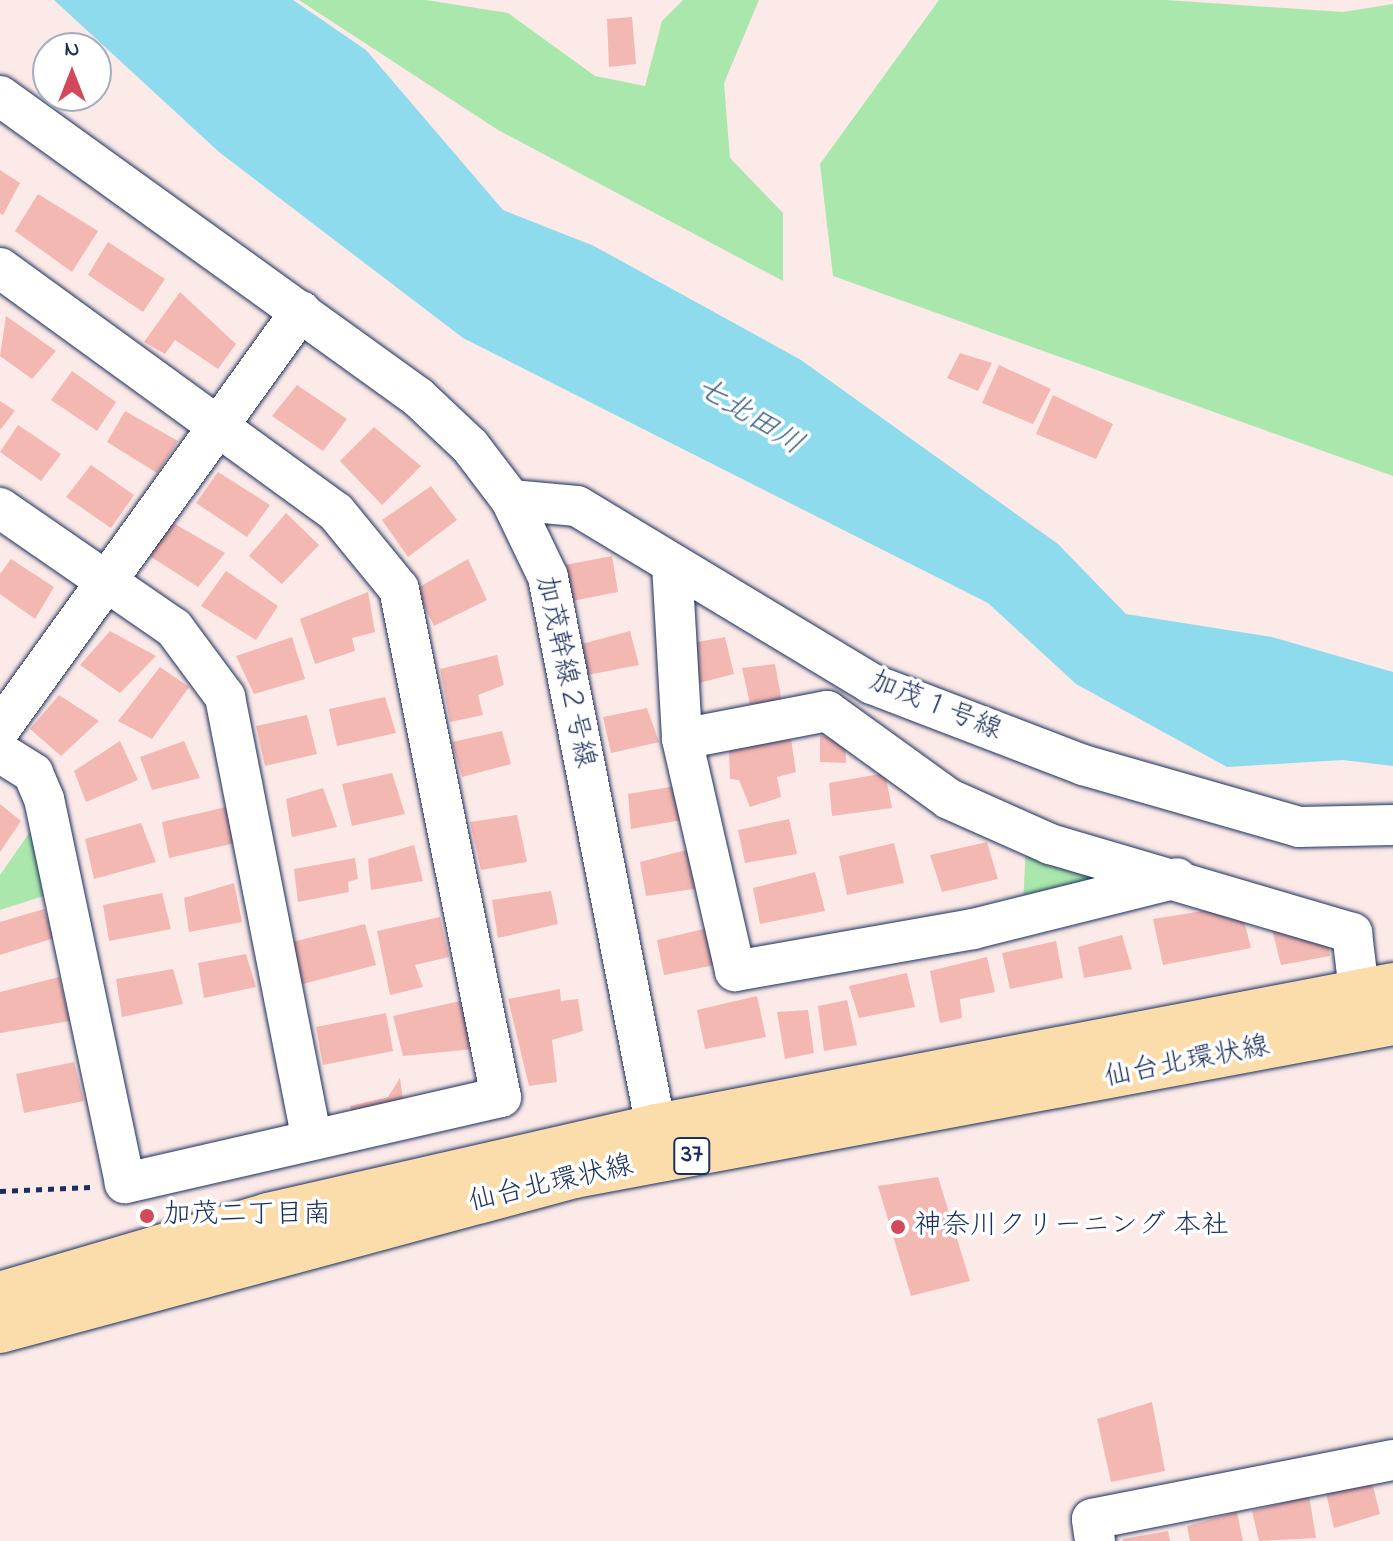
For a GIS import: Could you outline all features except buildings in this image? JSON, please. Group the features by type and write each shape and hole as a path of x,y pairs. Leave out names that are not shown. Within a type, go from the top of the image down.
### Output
{"main road":[{"name":"仙台北環状線","path":"0,1331 528,1188 659,1144 1376,988"},
{"name":"仙台北環状線","path":"0,1294 268,1215 659,1144 1393,1023"}],"street":[{"name":"加茂幹線２号線","path":"0,96 418,397 470,446 511,500 548,577 659,1144"},
{"path":"0,268 220,431 336,512 399,589 501,1097 125,1183 44,799 33,773 0,752"},
{"path":"0,729 220,431 301,311"},
{"name":"加茂１号線","path":"511,500 577,506 872,684 1083,765 1299,827 1393,825"},
{"path":"0,508 107,586 174,628 225,697 312,1140"},
{"path":"672,564 682,739 735,971 973,929 1177,878"},
{"path":"682,739 827,711 949,799 1050,844 1177,878 1352,933 1376,988"},
{"path":"1095,1541 1092,1519 1393,1460"}],"path":[{"path":"0,1191 125,1183"}],"green space":[{"path":"299,0 426,0 508,13 595,76 645,86 662,21 683,0 759,0 724,83 730,158 783,213 783,281 498,130"},
{"path":"939,0 1166,0 1343,12 1393,4 1393,476 833,276 820,164"},
{"path":"41,816 59,891 0,910 0,875"},
{"path":"1026,846 1103,869 1102,888 1023,905"}],"water":[{"name":"七北田川","path":"54,0 293,0 366,50 503,210 594,246 801,360 1058,544 1126,614 1272,637 1393,672 1393,766 1343,760 1227,767 1076,684 988,603 463,338 219,152 112,53 112,32 89,32"}],"place":[{"name":"加茂二丁目南","path":"147,1216"},
{"name":"神奈川クリーニング 本社","path":"898,1227"}]}
